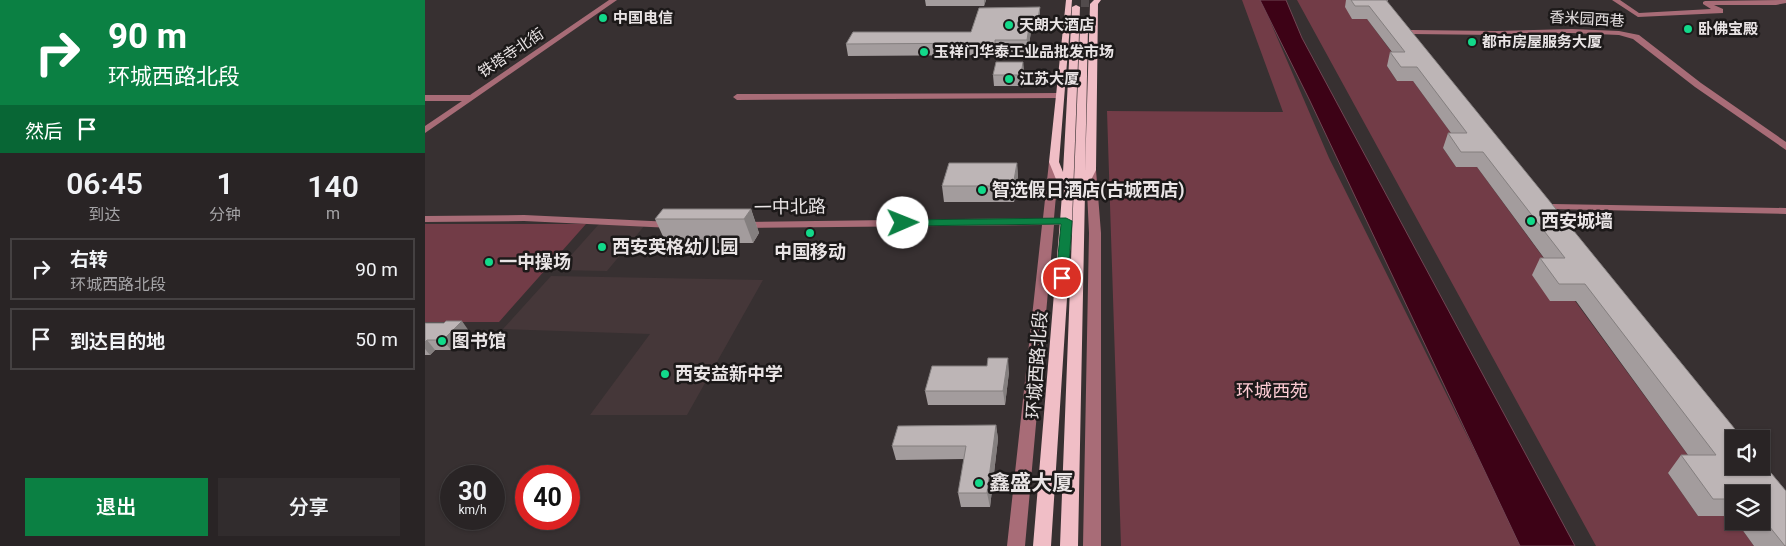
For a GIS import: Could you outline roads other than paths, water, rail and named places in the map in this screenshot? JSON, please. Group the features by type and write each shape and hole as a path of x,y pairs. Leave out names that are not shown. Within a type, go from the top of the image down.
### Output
{"main road":[{"path":"1074,3 1060,96 1054,162 1074,197 1091,170 1094,4 1097,0"},
{"name":"环城西路北段","path":"1069,546 1074,197 1074,3"},
{"name":"环城西路北段","path":"1042,546 1066,221 1074,197"}],"street":[{"name":"铁塔寺北街","path":"425,130 614,0"},
{"path":"1615,0 1638,15 1720,11 1705,3 1776,3 1773,1 1781,1"},
{"name":"香米园西巷","path":"1423,47 1408,29 1497,33 1572,31 1619,33 1636,37 1698,85 1786,147"},
{"path":"737,97 1060,96"},
{"path":"425,98 471,98"},
{"path":"1016,546 1054,162"},
{"path":"1091,170 1095,233 1093,546"},
{"path":"1565,223 1550,204 1786,211"},
{"path":"425,219 524,218 681,225"},
{"name":"一中北路","path":"729,225 1066,221"}],"tunnel":[{"path":"1085,0 1085,7"}],"place":[{"name":"中国电信","path":"603,18"},
{"name":"天朗大酒店","path":"1009,25"},
{"name":"卧佛宝殿","path":"1688,29"},
{"name":"都市房屋服务大厦","path":"1472,42"},
{"name":"玉祥门华泰工业品批发市场","path":"924,52"},
{"name":"江苏大厦","path":"1009,79"},
{"name":"智选假日酒店(古城西店)","path":"982,190"},
{"name":"西安城墙","path":"1531,221"},
{"name":"中国移动","path":"810,233"},
{"name":"西安英格幼儿园","path":"602,247"},
{"name":"一中操场","path":"489,262"},
{"name":"图书馆","path":"442,341"},
{"name":"西安益新中学","path":"665,374"},
{"name":"鑫盛大厦","path":"979,483"}],"park label":[{"name":"环城西苑","path":"1272,391"}]}
